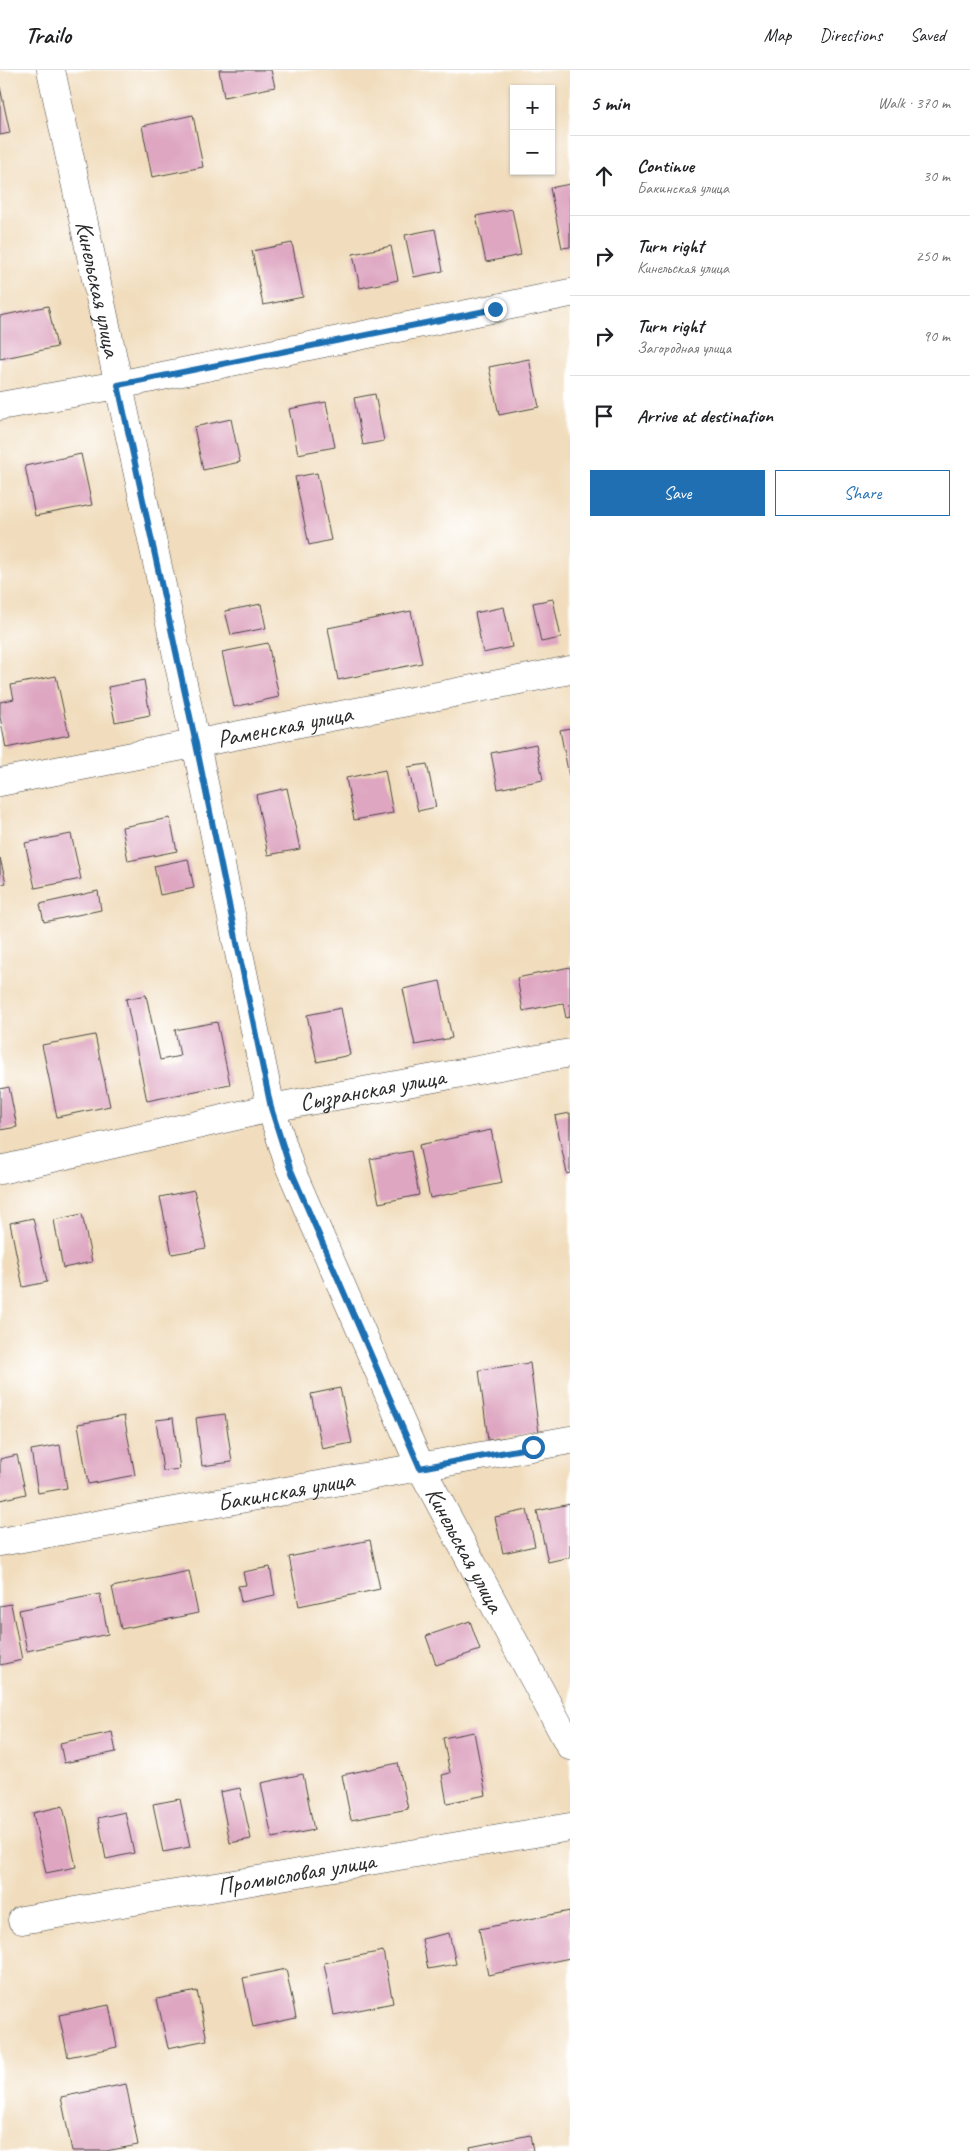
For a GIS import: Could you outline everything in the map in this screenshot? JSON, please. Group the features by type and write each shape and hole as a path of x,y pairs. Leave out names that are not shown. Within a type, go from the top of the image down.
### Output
{"street":[{"name":"Кинельская улица","path":"51,70 196,744 271,1108 290,1168 420,1468 570,1746"},
{"path":"0,406 118,385 570,294"},
{"name":"Раменская улица","path":"0,782 570,670"},
{"name":"Сызранская улица","path":"0,1170 271,1108 570,1053"},
{"name":"Бакинская улица","path":"0,1542 570,1440"},
{"name":"Промысловая улица","path":"22,1920 570,1827"}],"building":[{"path":"219,70 271,70 275,87 224,97"},
{"path":"0,87 10,133 0,135"},
{"path":"193,115 203,167 152,177 142,126"},
{"path":"570,184 570,247 562,248 550,188"},
{"path":"512,209 521,255 486,262 476,216"},
{"path":"435,229 443,271 414,277 405,235"},
{"path":"292,243 303,297 263,305 252,251"},
{"path":"391,246 398,280 360,288 353,254"},
{"path":"48,306 57,347 0,359 0,316"},
{"path":"529,359 539,407 499,415 489,367"},
{"path":"375,394 384,441 363,445 354,398"},
{"path":"326,402 335,447 298,454 289,409"},
{"path":"231,419 240,462 203,470 194,427"},
{"path":"81,454 92,505 35,516 25,466"},
{"path":"317,473 331,540 309,545 295,477"},
{"path":"553,599 561,638 541,642 533,603"},
{"path":"261,604 266,628 231,635 225,611"},
{"path":"504,607 512,647 483,653 475,613"},
{"path":"411,611 422,663 338,680 328,628"},
{"path":"268,643 279,697 234,707 222,652"},
{"path":"56,676 69,735 6,748 0,717 0,702 14,699 11,685"},
{"path":"144,680 150,715 115,722 108,687"},
{"path":"570,728 570,776 569,776 560,730"},
{"path":"536,744 543,780 498,789 491,753"},
{"path":"427,764 436,807 418,811 408,767"},
{"path":"385,770 393,813 354,820 346,778"},
{"path":"287,788 300,849 268,855 256,795"},
{"path":"170,818 177,851 128,861 122,827"},
{"path":"71,834 81,879 35,888 25,843"},
{"path":"0,858 6,883 0,885"},
{"path":"188,859 194,888 160,895 154,866"},
{"path":"98,891 101,910 44,922 40,904"},
{"path":"570,967 570,1017 566,1018 563,1003 523,1011 517,978"},
{"path":"440,981 452,1038 415,1045 403,989"},
{"path":"146,995 160,1060 180,1056 175,1030 217,1022 230,1084 147,1101 126,999"},
{"path":"341,1008 350,1055 317,1062 307,1015"},
{"path":"95,1035 110,1106 57,1117 42,1045"},
{"path":"9,1087 17,1127 0,1130 0,1089"},
{"path":"570,1113 570,1173 567,1174 555,1116"},
{"path":"491,1130 502,1183 430,1198 419,1145"},
{"path":"411,1151 419,1195 379,1203 370,1159"},
{"path":"194,1190 206,1248 172,1254 160,1197"},
{"path":"82,1214 92,1262 63,1268 54,1220"},
{"path":"33,1218 47,1282 23,1287 10,1223"},
{"path":"530,1363 539,1433 488,1440 479,1370"},
{"path":"340,1388 352,1443 322,1449 311,1394"},
{"path":"225,1414 232,1462 202,1466 196,1418"},
{"path":"124,1416 135,1475 88,1484 78,1424"},
{"path":"173,1418 180,1469 163,1471 156,1420"},
{"path":"60,1445 67,1488 38,1493 31,1450"},
{"path":"17,1455 26,1494 0,1500 0,1459"},
{"path":"570,1504 570,1557 548,1562 537,1511"},
{"path":"527,1510 535,1546 503,1553 495,1517"},
{"path":"370,1540 380,1589 299,1606 289,1557"},
{"path":"270,1567 275,1595 241,1602 238,1586 246,1585 243,1572"},
{"path":"189,1571 198,1613 121,1629 112,1587"},
{"path":"100,1594 108,1634 27,1651 19,1610"},
{"path":"11,1604 22,1660 0,1665 0,1606"},
{"path":"470,1621 480,1650 436,1665 426,1636"},
{"path":"112,1732 116,1752 64,1763 60,1743"},
{"path":"474,1732 486,1795 447,1803 442,1775 450,1773 443,1738"},
{"path":"398,1763 408,1809 351,1820 342,1775"},
{"path":"303,1774 314,1830 272,1838 261,1783"},
{"path":"240,1788 251,1839 230,1843 220,1792"},
{"path":"180,1799 190,1847 163,1852 153,1804"},
{"path":"63,1806 76,1867 46,1873 33,1813"},
{"path":"125,1812 134,1853 106,1859 98,1818"},
{"path":"570,1911 570,1958 488,1975 479,1929"},
{"path":"449,1933 456,1964 428,1969 422,1939"},
{"path":"383,1951 393,2003 334,2015 324,1963"},
{"path":"286,1969 296,2018 253,2027 243,1978"},
{"path":"197,1991 207,2040 168,2048 157,1999"},
{"path":"109,2005 117,2047 68,2057 59,2015"},
{"path":"126,2084 138,2145 106,2151 72,2151 61,2097"},
{"path":"530,2135 533,2151 471,2151 470,2147"}],"route":[{"path":"495,309 118,385 196,744 271,1108 290,1168 420,1468 533,1447"}]}
